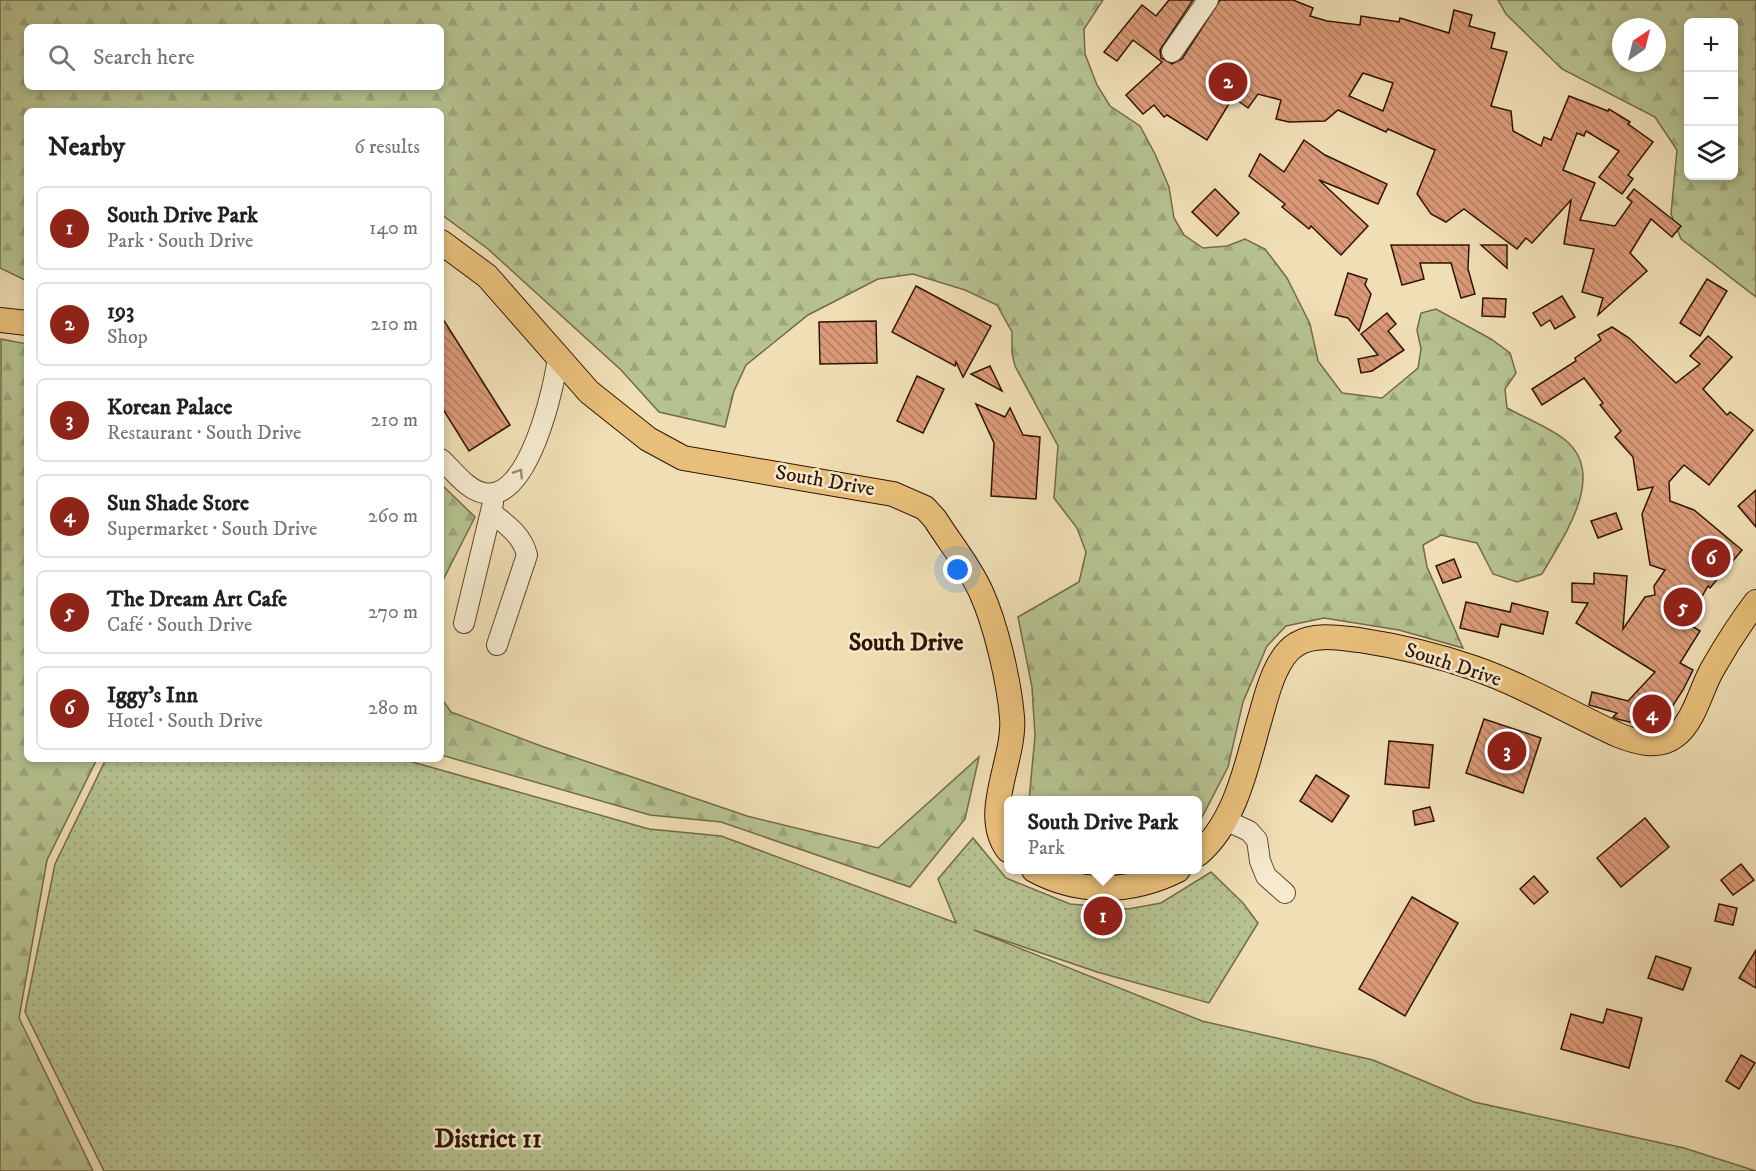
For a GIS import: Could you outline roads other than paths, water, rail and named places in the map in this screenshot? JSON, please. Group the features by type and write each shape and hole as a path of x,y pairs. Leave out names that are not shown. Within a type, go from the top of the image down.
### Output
{"main road":[{"name":"South Drive","path":"444,244 464,256 495,283 589,392 648,439 683,458 882,491 925,508 935,519 981,592 1004,667 1013,719 998,812 999,831 1004,842"},
{"path":"0,320 24,323"},
{"name":"South Drive","path":"1202,848 1225,820 1241,782 1274,677 1285,654 1298,643 1323,637 1418,651 1476,668 1627,738 1658,744 1676,736 1689,717 1713,668 1756,602"},
{"path":"1042,874 1053,880 1081,886 1132,888 1170,874"}],"street":[{"path":"1172,52 1208,0"},
{"path":"464,623 493,504 515,480 532,450 555,378 558,357"},
{"path":"444,462 493,504 524,543 527,555 497,645"},
{"path":"1225,820 1249,831 1257,840 1260,861 1266,876 1285,893"}],"place":[{"name":"193","path":"1228,82"},
{"name":"Iggy's Inn","path":"1711,558"},
{"name":"The Dream Art Cafe","path":"1683,607"},
{"name":"Sun Shade Store","path":"1652,714"},
{"name":"Korean Palace","path":"1507,751"},
{"name":"South Drive Park","path":"1103,916"}],"district":[{"name":"South Drive","path":"906,643"},
{"name":"District 11","path":"488,1139"}]}
